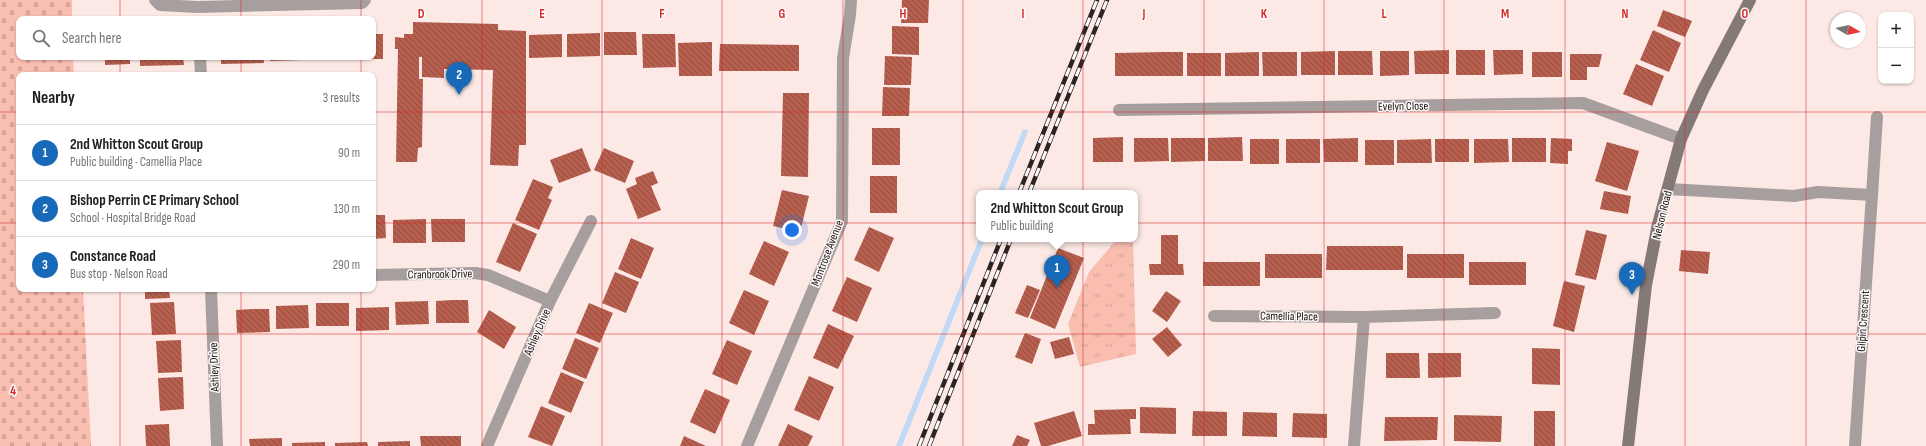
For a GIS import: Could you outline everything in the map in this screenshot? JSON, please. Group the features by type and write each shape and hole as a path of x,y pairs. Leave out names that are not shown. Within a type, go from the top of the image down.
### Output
{"street":[{"path":"155,0 160,5 198,13 362,3 366,0"},
{"name":"Montrose Avenue","path":"747,446 842,221 842,58 850,15 851,0"},
{"name":"Nelson Road","path":"1628,446 1646,285 1658,224 1681,139 1702,90 1750,0"},
{"path":"200,60 201,72"},
{"name":"Evelyn Close","path":"1119,110 1583,103 1681,139"},
{"name":"Gilpin Crescent","path":"1855,446 1877,117"},
{"path":"1668,189 1794,196 1818,192 1872,195"},
{"name":"Ashley Drive","path":"488,446 550,301 591,221"},
{"name":"Cranbrook Drive","path":"376,275 475,273 488,275 550,301"},
{"name":"Ashley Drive","path":"210,292 217,446"},
{"name":"Camellia Place","path":"1214,316 1364,317 1495,313"},
{"path":"1354,446 1364,317"}],"green space":[{"path":"0,0 72,0 72,16 16,16 16,60 73,60 74,72 16,72 16,292 83,292 91,446 0,446"},
{"path":"1114,242 1133,242 1136,354 1080,367 1068,324 1089,272"}],"building":[{"path":"902,0 929,0 928,23 901,23"},
{"path":"1663,10 1692,21 1685,37 1657,26"},
{"path":"413,22 498,24 498,30 526,31 526,145 519,145 518,166 490,165 493,70 444,69 444,78 422,77 422,57 419,57 419,79 423,79 422,147 418,148 417,162 396,162 398,49 395,49 395,37 404,38 404,34 413,34"},
{"path":"892,26 919,27 919,55 892,54"},
{"path":"1653,30 1681,43 1669,72 1640,60"},
{"path":"604,32 636,32 637,55 604,55"},
{"path":"600,33 600,56 567,57 567,34"},
{"path":"376,34 383,34 383,59 376,59"},
{"path":"562,34 562,57 529,58 529,35"},
{"path":"642,34 675,34 676,67 643,68"},
{"path":"712,42 712,76 679,76 678,43"},
{"path":"720,44 799,45 799,71 719,71"},
{"path":"1449,50 1449,74 1415,74 1414,51"},
{"path":"1456,50 1485,50 1485,75 1456,75"},
{"path":"1493,50 1523,50 1523,74 1494,75"},
{"path":"1335,51 1335,75 1301,75 1301,52"},
{"path":"1338,51 1372,51 1373,75 1338,75"},
{"path":"1380,51 1409,51 1409,75 1380,76"},
{"path":"1183,52 1183,76 1115,76 1115,53"},
{"path":"1259,52 1259,76 1225,76 1225,53"},
{"path":"1262,52 1297,52 1297,76 1263,76"},
{"path":"1532,52 1562,52 1562,77 1532,77"},
{"path":"1187,53 1221,53 1221,76 1187,76"},
{"path":"1570,54 1602,54 1599,67 1587,67 1587,80 1570,80"},
{"path":"885,56 912,57 911,85 884,85"},
{"path":"105,60 130,60 130,64 105,65"},
{"path":"140,60 183,60 184,65 140,66"},
{"path":"221,60 264,60 264,63 221,64"},
{"path":"270,60 304,60 270,61"},
{"path":"1636,64 1664,76 1652,106 1623,94"},
{"path":"883,87 910,88 909,116 882,116"},
{"path":"783,93 809,93 808,177 781,176"},
{"path":"872,128 900,128 900,165 872,165"},
{"path":"1123,137 1123,162 1093,162 1093,138"},
{"path":"1242,137 1243,161 1208,161 1208,138"},
{"path":"1134,138 1168,138 1169,161 1134,162"},
{"path":"1171,138 1205,138 1205,161 1171,162"},
{"path":"1358,138 1358,162 1324,162 1323,139"},
{"path":"1512,138 1546,138 1546,162 1512,162"},
{"path":"1551,138 1572,139 1572,151 1568,151 1568,164 1550,163"},
{"path":"1250,139 1279,139 1279,164 1250,164"},
{"path":"1286,139 1320,139 1320,163 1286,163"},
{"path":"1431,139 1432,163 1397,163 1397,140"},
{"path":"1435,139 1469,139 1469,162 1435,162"},
{"path":"1474,139 1508,139 1509,162 1474,163"},
{"path":"1365,140 1394,140 1394,165 1365,165"},
{"path":"1607,142 1639,151 1627,191 1595,181"},
{"path":"582,148 591,171 559,183 550,160"},
{"path":"604,148 634,161 625,183 594,170"},
{"path":"653,171 658,183 651,186 661,210 638,219 626,189 637,184 635,178"},
{"path":"870,176 897,176 897,213 870,213"},
{"path":"533,179 553,187 548,198 552,200 539,230 515,220"},
{"path":"782,190 809,196 800,232 773,226"},
{"path":"1604,191 1631,196 1628,214 1600,209"},
{"path":"376,215 385,215 386,238 376,239"},
{"path":"426,219 426,243 393,243 393,220"},
{"path":"431,219 465,219 465,242 432,242"},
{"path":"513,223 537,234 520,272 496,262"},
{"path":"869,227 894,238 879,272 854,260"},
{"path":"1586,230 1607,235 1596,280 1575,275"},
{"path":"1161,235 1178,235 1178,264 1183,264 1184,275 1150,275 1149,264 1161,264"},
{"path":"631,238 654,248 641,279 618,269"},
{"path":"764,241 789,252 774,286 749,274"},
{"path":"1327,246 1403,246 1403,270 1326,270"},
{"path":"1058,248 1084,258 1055,329 1030,318"},
{"path":"1681,250 1710,252 1708,274 1679,271"},
{"path":"1265,254 1322,254 1322,278 1265,278"},
{"path":"1407,254 1464,254 1464,278 1407,278"},
{"path":"1203,262 1260,262 1260,286 1203,286"},
{"path":"1469,262 1526,262 1526,285 1469,285"},
{"path":"615,272 639,282 626,313 602,303"},
{"path":"847,277 872,288 857,322 832,311"},
{"path":"1564,281 1585,286 1574,332 1553,326"},
{"path":"1027,285 1040,290 1028,318 1015,313"},
{"path":"744,290 769,301 754,335 729,323"},
{"path":"1166,291 1181,301 1167,322 1152,311"},
{"path":"145,292 169,292 170,298 145,299"},
{"path":"468,300 469,323 436,323 436,301"},
{"path":"428,301 429,324 396,325 395,302"},
{"path":"174,302 176,334 152,335 150,303"},
{"path":"316,303 349,303 349,326 316,326"},
{"path":"589,303 613,313 600,343 576,333"},
{"path":"308,305 309,328 276,329 276,306"},
{"path":"389,307 389,330 356,331 356,308"},
{"path":"269,309 270,332 237,333 236,310"},
{"path":"489,310 516,327 504,349 477,332"},
{"path":"828,324 854,336 838,369 813,358"},
{"path":"1167,327 1182,345 1168,357 1152,339"},
{"path":"1025,333 1041,339 1032,364 1015,357"},
{"path":"1069,337 1074,354 1055,359 1050,342"},
{"path":"575,338 599,348 586,379 562,369"},
{"path":"181,340 182,372 158,373 156,341"},
{"path":"727,340 752,351 737,385 712,374"},
{"path":"1532,348 1560,349 1560,385 1532,384"},
{"path":"1386,353 1419,353 1420,378 1386,378"},
{"path":"1428,353 1461,353 1461,377 1428,378"},
{"path":"561,372 584,382 571,413 548,403"},
{"path":"809,376 834,387 819,421 794,410"},
{"path":"183,377 184,409 160,411 158,378"},
{"path":"705,389 730,400 715,434 690,422"},
{"path":"541,406 565,416 552,446 528,437"},
{"path":"1140,407 1176,408 1176,434 1140,433"},
{"path":"1136,409 1136,419 1130,419 1131,434 1088,435 1088,424 1095,424 1094,410"},
{"path":"1074,411 1082,436 1048,446 1041,446 1034,423"},
{"path":"1193,411 1227,412 1227,436 1192,436"},
{"path":"1534,411 1555,411 1555,446 1534,446"},
{"path":"1243,412 1277,413 1277,437 1242,436"},
{"path":"1293,413 1327,414 1327,438 1292,437"},
{"path":"1454,415 1502,416 1501,442 1454,441"},
{"path":"1385,417 1438,417 1437,440 1384,441"},
{"path":"169,424 170,446 146,446 145,425"},
{"path":"788,424 813,436 808,446 778,446"},
{"path":"1017,435 1030,440 1027,446 1012,446"},
{"path":"420,436 461,436 461,446 421,446"},
{"path":"684,436 706,446 680,446"},
{"path":"282,438 282,446 250,446 249,439"},
{"path":"410,441 410,446 378,446 378,442"},
{"path":"325,442 325,446 292,446 292,443"},
{"path":"367,442 368,446 335,446 335,443"}],"waterway":[{"path":"1001,190 1025,132"},
{"path":"899,446 981,242"}],"railway":[{"path":"1020,190 1097,0"},
{"path":"1030,190 1107,0"},
{"path":"919,446 1000,242"},
{"path":"929,446 1010,242"}],"place":[{"name":"Bishop Perrin CE Primary School","path":"459,95"},
{"name":"2nd Whitton Scout Group","path":"1057,288"},
{"name":"Constance Road","path":"1632,295"}]}
